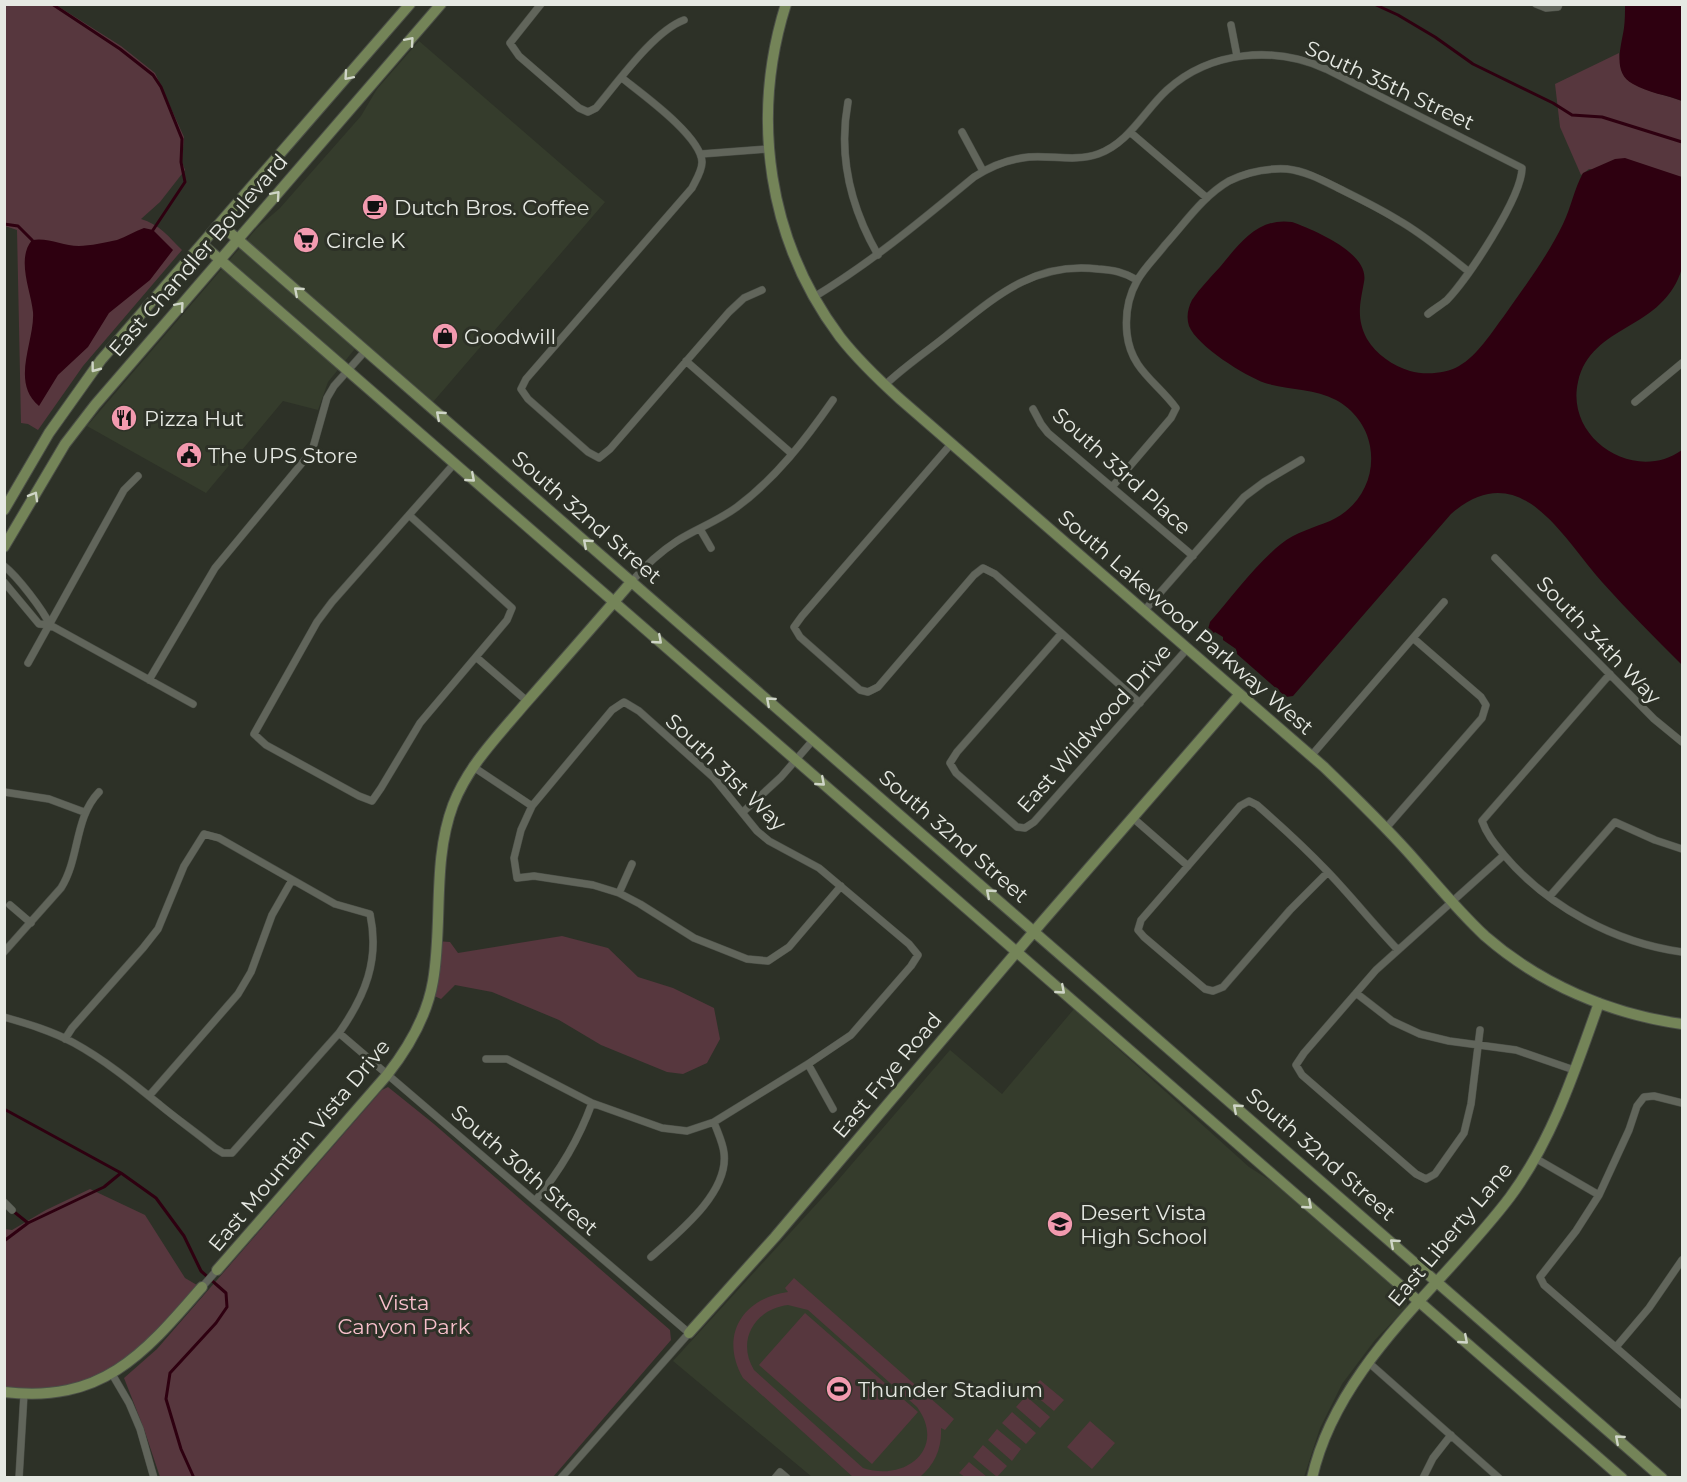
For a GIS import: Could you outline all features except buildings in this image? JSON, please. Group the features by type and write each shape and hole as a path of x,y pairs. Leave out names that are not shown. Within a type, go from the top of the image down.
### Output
{"main road":[{"name":"East Chandler Boulevard","path":"4,510 33,459 74,396 101,360 410,4"},
{"name":"East Chandler Boulevard","path":"4,547 46,475 79,425 117,378 441,4"},
{"name":"South Lakewood Parkway West","path":"786,4 774,43 771,65 768,149 775,195 788,237 814,297 856,357 951,444 1311,756 1386,828 1452,902 1485,935 1523,964 1557,985 1638,1016 1683,1023"},
{"name":"South 32nd Street","path":"219,224 1662,1478"},
{"path":"202,244 1622,1478"},
{"name":"East Mountain Vista Drive","path":"217,1270 387,1075 410,1043 430,994 434,971 442,844 453,804 472,766 632,581"},
{"name":"East Frye Road","path":"689,1333 775,1237 1240,694"},
{"name":"East Liberty Lane","path":"1312,1478 1319,1452 1332,1420 1351,1386 1368,1362 1503,1206 1535,1158 1551,1130 1599,1003"},
{"name":"East Mountain Vista Drive","path":"4,1392 49,1394 112,1374 157,1338 202,1287"}],"street":[{"path":"541,4 510,43 519,56 579,108 588,112 596,108 659,34 672,24 684,20"},
{"path":"1536,4 1546,8 1558,6"},
{"path":"1231,25 1237,56"},
{"name":"South 35th Street","path":"814,297 878,255 983,171 1012,160 1030,157 1070,159 1098,154 1111,148 1130,132 1168,89 1197,71 1212,63 1237,56 1265,54 1314,63 1522,168 1522,179 1508,210 1490,241 1468,271"},
{"path":"622,78 687,133 700,154 702,164 692,188 526,379 521,389 528,399 588,452 599,458 610,449 729,312 744,298 762,290"},
{"path":"848,102 843,137 848,179 858,213 878,255"},
{"path":"962,132 983,171"},
{"path":"1130,132 1207,198"},
{"path":"700,154 768,149"},
{"path":"1112,487 1171,418 1176,408 1144,374 1133,357 1127,336 1126,318 1129,301 1137,280 1207,198 1229,182 1246,174 1276,169 1303,173 1398,219 1468,271 1447,300 1428,314"},
{"path":"885,385 997,295 1034,275 1054,270 1090,268 1125,273 1137,280"},
{"path":"149,680 215,568 312,451 327,398 366,350"},
{"path":"687,361 791,453"},
{"path":"1635,402 1683,363"},
{"name":"East Mountain Vista Drive","path":"632,581 656,556 675,542 746,500 791,453 833,400"},
{"name":"South 33rd Place","path":"1033,410 1048,433 1193,556"},
{"path":"951,444 794,627 800,637 860,690 868,692 878,687 983,568 995,574 1140,703"},
{"path":"1144,611 1244,497 1301,460"},
{"path":"409,515 512,608 507,620 420,723 372,801 266,745 254,734 317,622 409,515 454,464"},
{"path":"28,663 124,490 138,476"},
{"path":"700,529 711,548"},
{"name":"South 34th Way","path":"1495,558 1666,730 1683,742"},
{"path":"4,566 19,580 50,625"},
{"path":"4,582 39,624 50,625 193,704"},
{"path":"21,603 29,596"},
{"path":"1311,756 1444,602"},
{"name":"East Wildwood Drive","path":"1061,634 957,752 950,763 956,773 1017,827 1025,828 1034,822 1187,649"},
{"path":"1386,828 1482,718 1486,705 1481,697 1413,638"},
{"path":"476,657 527,701"},
{"path":"1610,674 1482,821 1486,833 1524,875 1576,914 1603,928 1646,944 1683,952"},
{"name":"South 31st Way","path":"532,806 612,710 624,702 639,711 714,778 757,831 769,841 819,868 909,944 918,955 911,966 851,1035 808,1064"},
{"path":"742,812 781,777 814,740"},
{"path":"472,766 532,806 521,830 514,858 517,878 534,876 593,885 619,893 693,938 747,959 768,961 789,947 841,886"},
{"path":"4,792 49,799 84,812"},
{"path":"4,952 31,923 68,876 84,812 99,792"},
{"path":"1328,872 1290,910 1223,987 1214,992 1205,989 1138,930 1141,920 1240,806 1249,801 1257,805 1286,831 1328,872 1398,950"},
{"path":"1133,818 1188,866"},
{"path":"1550,896 1615,822 1655,840 1683,849"},
{"path":"4,1017 65,1039 87,1051 214,1148 223,1153 232,1153 339,1033 353,1012 365,990 370,967 373,928 370,914 335,904 219,838 204,834 184,866 158,928 144,948 72,1028 65,1039"},
{"path":"1479,1030 1471,1104 1464,1133 1435,1174 1426,1179 1416,1174 1302,1075 1296,1065 1356,993 1398,950 1504,855"},
{"path":"619,893 632,864"},
{"path":"148,1096 238,994 251,972 272,915 292,880"},
{"path":"10,905 31,923"},
{"path":"1356,993 1379,1012 1406,1028 1434,1038 1516,1050 1574,1070"},
{"name":"South 30th Street","path":"339,1033 689,1333"},
{"path":"486,1059 507,1059 592,1103 673,1131 687,1131 714,1122 808,1064 833,1109"},
{"path":"1683,1103 1654,1096 1644,1097 1637,1106 1629,1130 1599,1195 1576,1231 1540,1277 1544,1285 1683,1406"},
{"path":"535,1201 567,1157 592,1103"},
{"path":"651,1257 694,1220 715,1189 723,1169 724,1152 714,1122"},
{"path":"1535,1158 1599,1195"},
{"path":"4,1202 12,1210"},
{"path":"1616,1347 1649,1308 1683,1260"},
{"name":"East Mountain Vista Drive","path":"202,1287 217,1270"},
{"name":"East Frye Road","path":"561,1478 689,1333"},
{"path":"1368,1362 1499,1478"},
{"path":"112,1374 133,1412 154,1478"},
{"path":"19,1478 24,1394"},
{"path":"1423,1478 1433,1458 1451,1435"},
{"path":"777,1474 787,1478"}],"shaded area":[{"path":"1625,5 1682,5 1682,101 1639,87 1626,79 1622,73 1620,51"},
{"path":"419,41 605,202 433,402 362,340 328,382 318,410 283,401 206,493 87,426 257,228 280,208 361,116 377,89"},
{"path":"1625,158 1682,177 1682,268 1673,289 1660,304 1597,348 1585,363 1578,382 1577,403 1582,421 1593,438 1608,450 1625,458 1644,462 1664,459 1682,450 1682,665 1602,582 1555,525 1519,497 1498,493 1476,498 1451,514 1293,696 1286,697 1237,654 1236,649 1223,640 1223,637 1215,632 1213,634 1208,629 1210,622 1253,571 1281,544 1299,533 1330,521 1357,500 1368,480 1370,446 1366,432 1358,419 1336,400 1319,393 1265,383 1234,367 1211,351 1189,326 1188,313 1192,300 1250,234 1269,224 1292,222 1326,237 1350,252 1364,271 1361,324 1367,339 1380,354 1391,363 1410,371 1428,373 1448,371 1459,366 1478,350 1528,282 1563,224 1583,173 1615,159"},
{"path":"144,228 153,230 173,250 150,280 109,313 88,347 58,375 39,406 30,396 25,373 33,323 25,266 27,248 32,240 38,239 73,246 98,244 117,240"},
{"name":"Desert Vista High School","path":"1074,1009 1249,1167 1273,1182 1404,1295 1407,1307 1375,1340 1342,1384 1320,1428 1304,1477 812,1477 673,1361 833,1186 950,1050 1002,1094"}],"green space":[{"path":"5,5 56,5 121,46 155,73 184,137 182,162 185,170 160,202 141,219 158,228 182,250 83,366 38,430 21,423 17,230 5,226"},
{"path":"1619,53 1621,65 1633,82 1651,91 1682,101 1682,177 1589,169 1581,175 1560,127 1555,84"},
{"path":"562,936 608,948 638,977 673,988 714,1008 720,1039 707,1063 683,1074 667,1072 601,1045 559,1020 492,992 455,985 441,999 430,994 436,941 450,942 458,953"},
{"name":"Vista Canyon Park","path":"388,1087 434,1124 670,1330 671,1340 553,1477 160,1477 124,1378 157,1349 382,1090"},
{"path":"90,1189 145,1215 185,1278 202,1288 131,1361 70,1389 5,1392 5,1229 12,1230 46,1210"},
{"path":"794,1278 954,1419 945,1430 941,1428 936,1455 930,1467 920,1477 853,1477 743,1378 733,1348 739,1321 758,1302 788,1292 785,1288","holes":["788,1305 808,1310 917,1407 925,1422 927,1436 924,1448 907,1466 879,1471 863,1468 754,1370 747,1348 748,1337 758,1319 776,1308"]},
{"name":"Thunder Stadium","path":"805,1313 918,1412 872,1464 759,1365"},
{"path":"1040,1380 1064,1400 1054,1411 1030,1391"},
{"path":"1026,1396 1050,1417 1040,1428 1016,1407"},
{"path":"1012,1412 1036,1433 1026,1444 1002,1423"},
{"path":"1090,1421 1115,1443 1092,1469 1067,1447"},
{"path":"997,1429 1021,1449 1012,1461 988,1440"},
{"path":"983,1445 1007,1466 997,1477 973,1457"},
{"path":"969,1462 987,1477 965,1477 959,1473"}],"waterway":[{"path":"52,4 120,49 153,75 161,87 182,139 181,162 185,182 153,230"},
{"path":"1374,4 1435,37 1473,64 1553,103 1572,115 1602,117 1682,142"},
{"path":"4,224 18,226 32,240"},
{"path":"4,1109 121,1173 156,1198 184,1236 201,1271 226,1293 227,1307 216,1323 170,1373 166,1399 181,1449 194,1478"},
{"path":"13,1211 28,1223 104,1187 121,1173"},
{"path":"4,1241 28,1223"}],"place":[{"name":"Dutch Bros. Coffee","path":"375,207"},
{"name":"Circle K","path":"306,240"},
{"name":"Goodwill","path":"445,336"},
{"name":"Pizza Hut","path":"124,418"},
{"name":"The UPS Store","path":"189,455"},
{"name":"Desert Vista High School","path":"1060,1224"},
{"name":"Thunder Stadium","path":"839,1389"}]}
